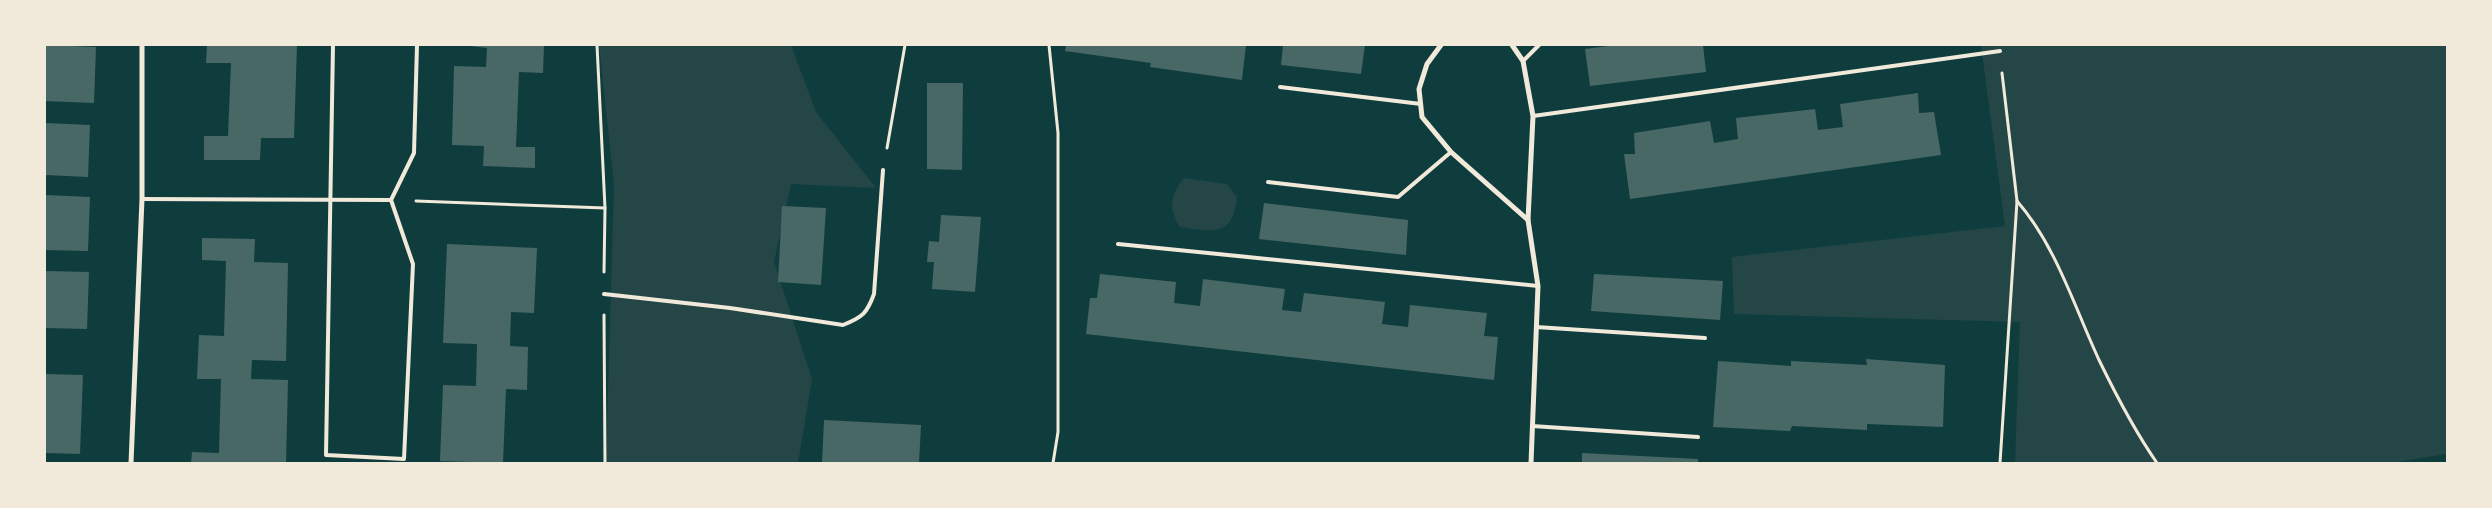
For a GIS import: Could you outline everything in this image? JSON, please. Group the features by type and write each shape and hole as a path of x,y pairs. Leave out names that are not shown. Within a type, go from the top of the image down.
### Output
{"street":[{"path":"131,463 142,199 142,45"},
{"path":"1441,45 1427,64 1419,89 1422,117 1451,152 1528,220"},
{"path":"1512,45 1523,61 1533,116 1528,220 1538,286 1531,463"}],"lane":[{"path":"333,45 326,455 404,459 413,264 391,200 414,152 417,45"},
{"path":"1523,61 1539,45"},
{"path":"1533,116 2000,51"},
{"path":"1280,87 1421,104"},
{"path":"1268,182 1398,197 1451,152"},
{"path":"604,294 730,308 844,325 858,319 868,310 874,294 883,170"},
{"path":"142,199 330,198 391,200"},
{"path":"1118,244 1538,286"},
{"path":"1536,327 1705,338"},
{"path":"1532,426 1698,438"}],"path":[{"path":"597,45 605,208 605,463"},
{"path":"883,170 905,45"},
{"path":"1049,45 1058,132 1058,432 1052,463"},
{"path":"2000,51 2017,201 2000,463"},
{"path":"391,200 605,208"},
{"path":"2017,201 2028,214 2064,277 2106,374 2126,413 2156,463"}],"shaded area":[{"path":"599,45 791,45 816,112 876,188 791,184 774,262 812,379 798,463 606,463 614,185"},
{"path":"1981,45 2447,45 2447,454 2390,463 2015,463 2020,322 1734,314 1732,257 2005,226"},
{"path":"1184,178 1227,184 1237,197 1235,210 1226,225 1219,229 1211,230 1180,227 1176,220 1172,202 1176,190"}],"building":[{"path":"45,45 96,47 94,103 45,101"},
{"path":"207,45 297,45 294,138 261,138 260,160 204,160 204,136 228,136 231,63 206,63"},
{"path":"462,45 544,45 543,73 519,72 516,147 535,147 535,168 483,166 484,146 452,145 454,66 486,67 487,48"},
{"path":"1066,45 1246,45 1242,80 1150,67 1151,63 1065,51"},
{"path":"1283,45 1365,45 1361,74 1281,65"},
{"path":"1616,45 1703,45 1706,72 1590,86 1585,49"},
{"path":"927,83 963,83 962,170 927,169"},
{"path":"1918,93 1919,113 1934,112 1941,155 1630,199 1624,154 1635,154 1634,133 1710,121 1714,143 1738,139 1736,118 1815,109 1818,130 1843,127 1840,104"},
{"path":"45,123 90,125 88,177 45,175"},
{"path":"45,195 90,197 88,251 45,250"},
{"path":"1264,203 1408,220 1406,255 1259,239"},
{"path":"782,206 826,208 821,285 778,282"},
{"path":"941,215 981,217 975,292 932,289 934,262 927,262 929,241 939,242"},
{"path":"202,238 255,239 254,262 288,263 286,361 252,360 251,379 288,380 286,463 191,463 192,452 219,453 221,379 197,379 199,335 224,336 226,261 202,260"},
{"path":"447,244 537,248 534,313 511,312 510,346 528,347 527,390 506,389 503,463 440,461 443,385 476,386 477,344 443,343"},
{"path":"45,271 89,272 87,329 45,328"},
{"path":"1100,274 1176,282 1174,303 1200,306 1203,279 1285,289 1282,310 1301,312 1304,293 1385,302 1382,324 1408,327 1410,305 1487,313 1484,336 1498,337 1494,380 1086,334 1090,298 1097,298"},
{"path":"1594,274 1723,281 1720,320 1591,311"},
{"path":"1866,359 1945,365 1943,427 1867,424 1867,430 1792,426 1790,431 1713,427 1718,361 1791,366 1791,361 1867,365"},
{"path":"45,374 83,375 80,454 45,453"},
{"path":"824,420 921,425 919,463 822,463"},
{"path":"1582,453 1698,459 1698,463 1582,463"}]}
